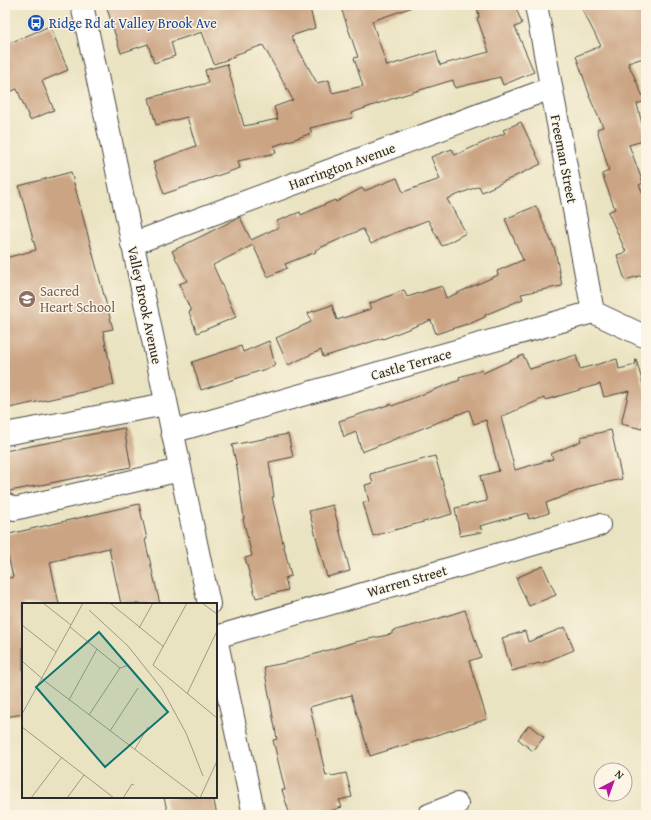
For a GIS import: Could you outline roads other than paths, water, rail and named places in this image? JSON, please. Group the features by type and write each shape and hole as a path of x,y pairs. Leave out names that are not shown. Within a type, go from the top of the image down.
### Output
{"street":[{"name":"Valley Brook Avenue","path":"82,5 209,603"},
{"name":"Freeman Street","path":"536,5 593,312"},
{"name":"Harrington Avenue","path":"132,244 551,88"},
{"path":"593,312 646,337"},
{"name":"Castle Terrace","path":"172,432 593,312"},
{"path":"5,434 166,404"},
{"path":"5,504 14,509 180,470"},
{"name":"Warren Street","path":"217,637 599,525"},
{"path":"217,642 254,815"},
{"path":"429,815 457,804"}],"place":[{"name":"Ridge Rd at Valley Brook Ave","path":"36,23"},
{"name":"Sacred Heart School","path":"27,299"}]}
